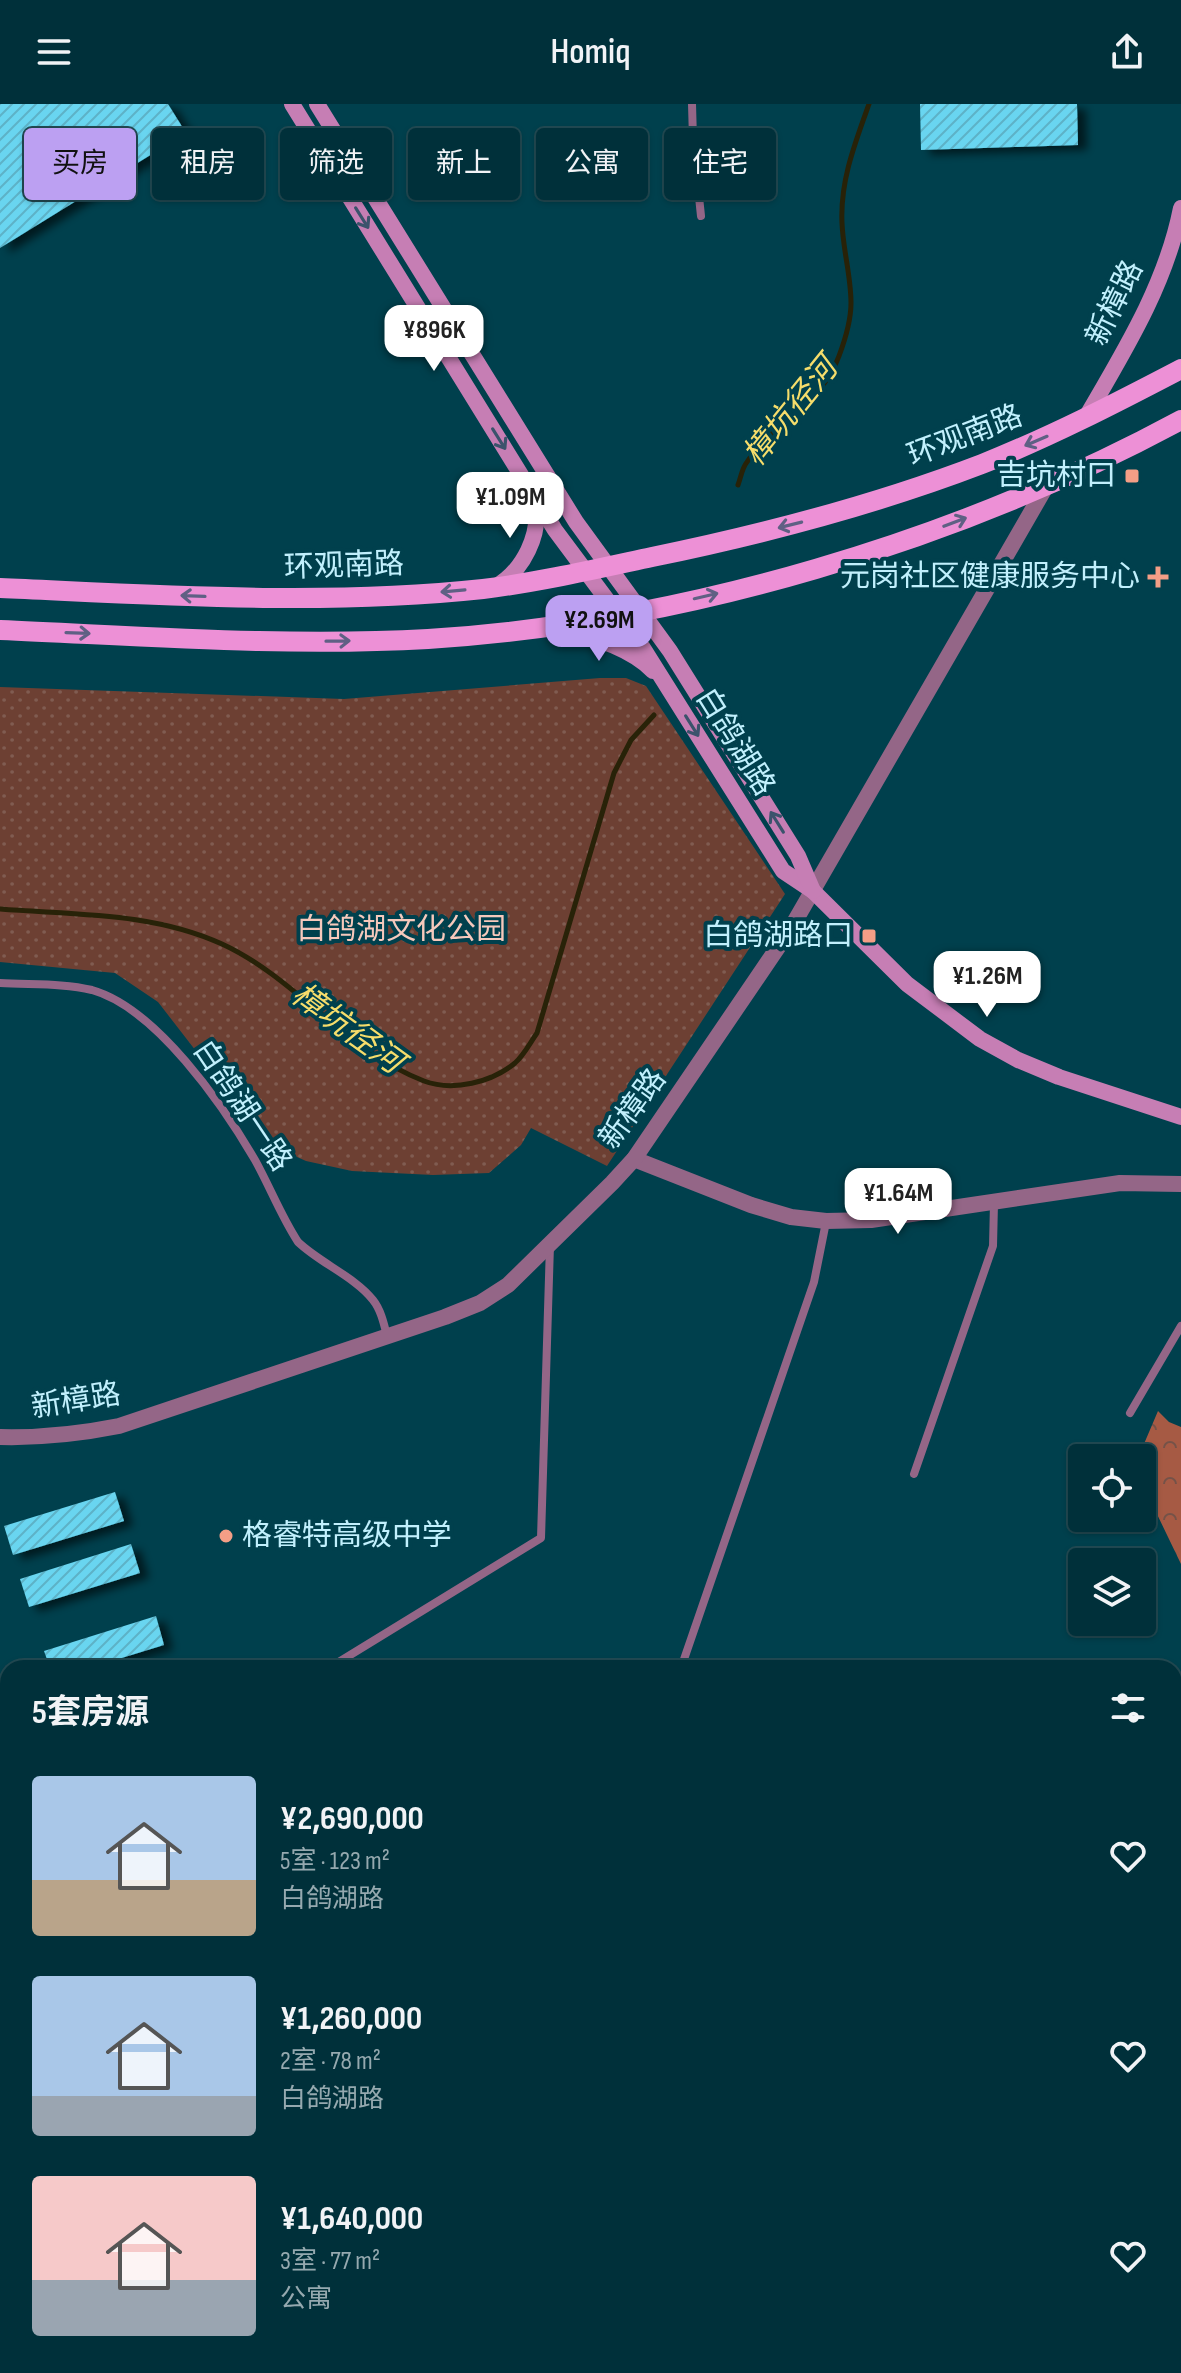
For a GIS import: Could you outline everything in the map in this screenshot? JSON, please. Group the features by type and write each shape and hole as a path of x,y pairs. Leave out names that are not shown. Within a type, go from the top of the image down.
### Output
{"main road":[{"name":"环观南路","path":"0,588 300,598 406,595 494,587 609,567 866,505 983,463 1086,417 1181,369"},
{"path":"0,630 304,642 427,639 545,627 640,610 783,577 868,553 1048,483 1116,454 1181,420"}],"street":[{"name":"白鸽湖路","path":"292,104 555,530 663,680 783,871 813,891 907,984 980,1039 1018,1060 1059,1077 1181,1117"},
{"name":"白鸽湖路","path":"317,104 576,522 670,651 798,856 813,891"},
{"name":"新樟路","path":"1086,417 1129,343 1156,288 1171,250 1181,208"},
{"name":"新樟路","path":"0,1437 81,1434 119,1426 480,1303 508,1285 634,1159 783,940 1048,483"},
{"path":"494,587 515,572 523,560 534,531 534,495"},
{"path":"545,627 616,648 648,666 663,680"},
{"path":"634,1159 751,1205 791,1217 826,1221 871,1220 1120,1183 1181,1184"}],"lane":[{"path":"692,104 701,216"},
{"name":"白鸽湖一路","path":"0,983 93,991 122,1006 166,1038 182,1055 240,1136 298,1242 373,1300 382,1315 387,1336"},
{"path":"914,1474 993,1246 994,1202"},
{"path":"684,1660 814,1282 826,1221"},
{"path":"342,1660 541,1538 551,1244"},
{"path":"1130,1413 1181,1326"}],"green space":[{"name":"白鸽湖文化公园","path":"626,678 646,686 785,894 607,1166 531,1128 521,1145 489,1173 433,1175 352,1171 306,1161 268,1144 158,1002 115,973 0,962 0,687 344,699"},
{"path":"1158,1411 1169,1422 1181,1427 1181,1564 1156,1512 1156,1444 1144,1444"}],"building":[{"path":"0,104 168,104 183,128 152,128 152,154 136,164 136,128 24,128 24,200 78,200 0,248"},
{"path":"920,104 1077,104 1078,145 921,150"},
{"path":"115,1492 124,1521 13,1555 4,1526"},
{"path":"131,1544 140,1573 29,1607 20,1579"},
{"path":"156,1616 164,1645 115,1660 47,1660 44,1651"}],"waterway":[{"name":"樟坑径河","path":"738,485 744,467 757,448 821,388 841,350 851,303 843,233 843,192 869,104"},
{"name":"樟坑径河","path":"0,909 141,920 195,934 249,958 370,1052 396,1068 424,1081 447,1086 484,1080 515,1063 537,1033 614,773 631,740 654,715"}],"place":[{"name":"吉坑村口","path":"1132,476"},
{"name":"元岗社区健康服务中心","path":"1158,577"},
{"name":"白鸽湖路口","path":"869,936"},
{"name":"格睿特高级中学","path":"226,1536"}]}
